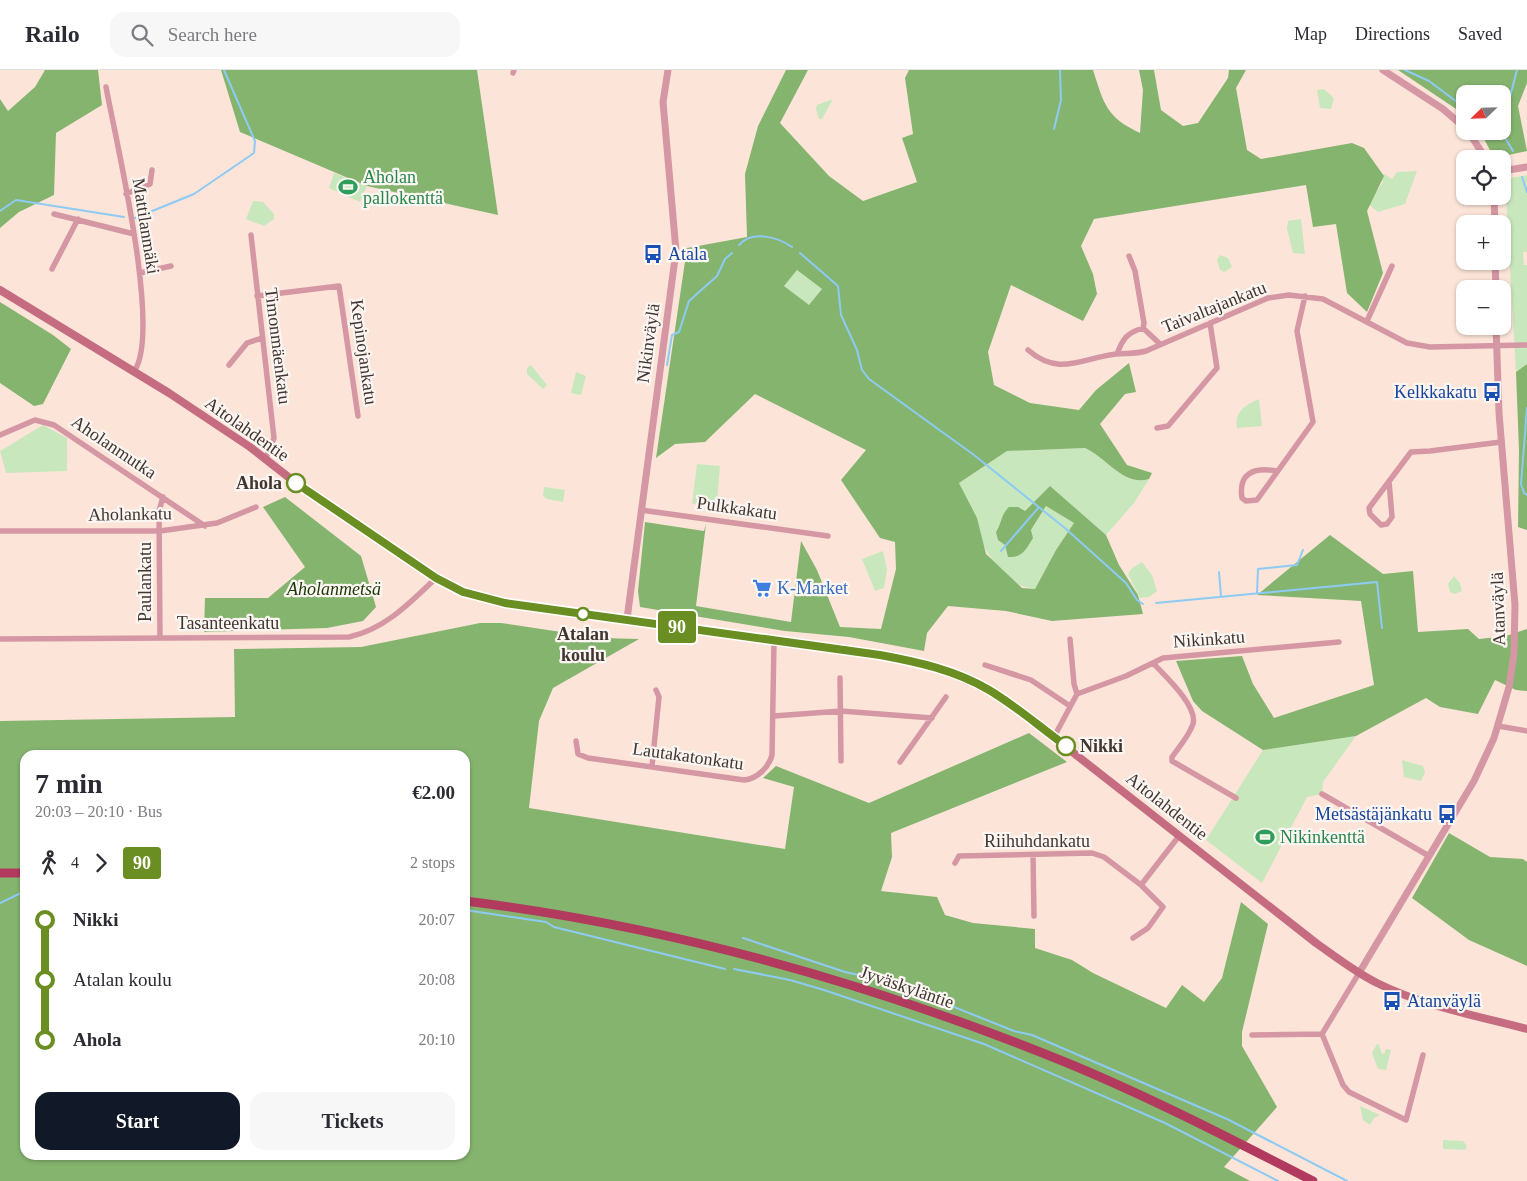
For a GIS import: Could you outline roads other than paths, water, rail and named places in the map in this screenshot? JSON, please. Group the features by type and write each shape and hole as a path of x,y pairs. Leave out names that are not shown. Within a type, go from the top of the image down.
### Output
{"highway":[{"path":"0,872 20,873"},
{"name":"Jyväskyläntie","path":"470,902 659,934 793,968 888,996 1066,1063 1162,1106 1313,1181"}],"main road":[{"name":"Aitolahdentie","path":"0,290 135,370 266,458 296,483 436,578 463,592 505,603 880,655 942,669 987,689 1054,737 1359,973 1386,987 1430,1003 1527,1029"}],"street":[{"name":"Nikinväylä","path":"627,619 676,251 664,117 664,95 668,70"},
{"path":"1383,70 1443,109 1456,120"},
{"name":"Mattilanmäki","path":"106,87 140,273 142,356 135,370"},
{"path":"1511,170 1527,167"},
{"path":"126,194 150,184 152,170"},
{"path":"54,214 134,234"},
{"path":"52,269 78,219"},
{"name":"Timonmäenkatu","path":"251,236 274,438 266,458"},
{"path":"1129,256 1135,271 1143,328 1160,344"},
{"path":"140,273 171,266"},
{"path":"1367,321 1392,266"},
{"name":"Kepinojankatu","path":"257,296 339,286 358,416"},
{"path":"1277,471 1250,472 1243,478 1240,486 1242,498 1246,501 1257,500 1313,422 1297,332 1305,296"},
{"name":"Taivaltajankatu","path":"1028,350 1034,355 1063,366 1117,354 1131,355 1268,298 1305,296 1323,299 1407,343 1430,348 1496,347 1527,344"},
{"path":"1158,428 1168,426 1217,368 1210,323"},
{"path":"1117,354 1123,339 1130,332 1143,328"},
{"name":"Atanväylä","path":"1359,973 1474,781 1498,726 1509,686 1516,621 1501,442 1496,335"},
{"path":"229,366 247,343 262,338"},
{"name":"Aholanmutka","path":"0,435 35,420 54,425 205,526"},
{"path":"1389,481 1392,517 1387,524 1381,525 1370,514 1369,508 1389,481 1411,452 1501,442"},
{"name":"Paulankatu","path":"160,638 159,511 163,497"},
{"name":"Aholankatu","path":"0,531 160,530 205,526 217,524 256,507"},
{"name":"Pulkkakatu","path":"641,510 828,536"},
{"name":"Tasanteenkatu","path":"0,639 334,638 355,635 371,630 391,619 436,578"},
{"path":"1054,737 1077,694 1074,684 1070,639"},
{"name":"Lautakatonkatu","path":"576,741 576,750 582,757 744,780 752,779 770,761 774,716 774,641"},
{"name":"Nikinkatu","path":"1077,694 1163,658 1339,642"},
{"path":"1153,663 1190,705 1194,715 1193,724 1172,761 1236,798"},
{"path":"986,665 1031,680 1070,706"},
{"path":"840,678 841,761"},
{"path":"652,766 659,697 656,690"},
{"path":"900,762 946,698"},
{"path":"774,716 841,711 932,718"},
{"path":"1498,726 1527,730"},
{"path":"1322,794 1429,856"},
{"path":"1141,885 1180,836"},
{"path":"1033,854 1034,916"},
{"name":"Riihuhdankatu","path":"955,863 959,856 1092,854 1104,857 1141,885 1163,907 1148,928 1132,938"},
{"path":"1322,1034 1359,973"},
{"path":"1252,1034 1322,1034"},
{"path":"1322,1034 1348,1092 1406,1120 1424,1055"}],"waterway":[{"path":"135,218 194,194 254,153 255,141 224,70"},
{"path":"1054,129 1061,100 1060,70"},
{"path":"1405,70 1429,81 1456,101"},
{"path":"1511,93 1517,70"},
{"path":"1506,140 1513,151"},
{"path":"1522,177 1527,192"},
{"path":"0,211 16,200 124,217"},
{"path":"739,245 744,240 758,236 780,240 792,247"},
{"path":"667,365 672,335 679,332 689,301 717,276 725,259 732,253"},
{"path":"800,253 838,286 841,315 857,350 862,370 869,379 974,455 1066,529 1126,583 1137,600 1143,604"},
{"path":"1527,408 1521,484 1524,493 1527,495"},
{"path":"1001,551 1039,507"},
{"path":"1257,593 1258,569 1297,565 1303,550"},
{"path":"1219,572 1221,596"},
{"path":"1156,603 1377,582 1382,628"},
{"path":"0,903 20,893"},
{"path":"470,911 546,922 554,927 725,969"},
{"path":"743,938 845,972 906,985 932,994 954,1007 1014,1031 1032,1035 1227,1119 1347,1181"},
{"path":"734,969 790,980 824,990 984,1044 1165,1123 1278,1181"}],"place":[{"name":"Aholan pallokenttä","path":"348,187"},
{"name":"Atala","path":"653,254"},
{"name":"Kelkkakatu","path":"1492,392"},
{"name":"Ahola","path":"296,483"},
{"name":"K-Market","path":"762,588"},
{"name":"Atalan koulu","path":"583,614"},
{"name":"Nikki","path":"1066,746"},
{"name":"Metsästäjänkatu","path":"1447,814"},
{"name":"Nikinkenttä","path":"1265,837"},
{"name":"Atanväylä","path":"1392,1001"}],"park label":[{"name":"Aholanmetsä","path":"334,589"}]}
